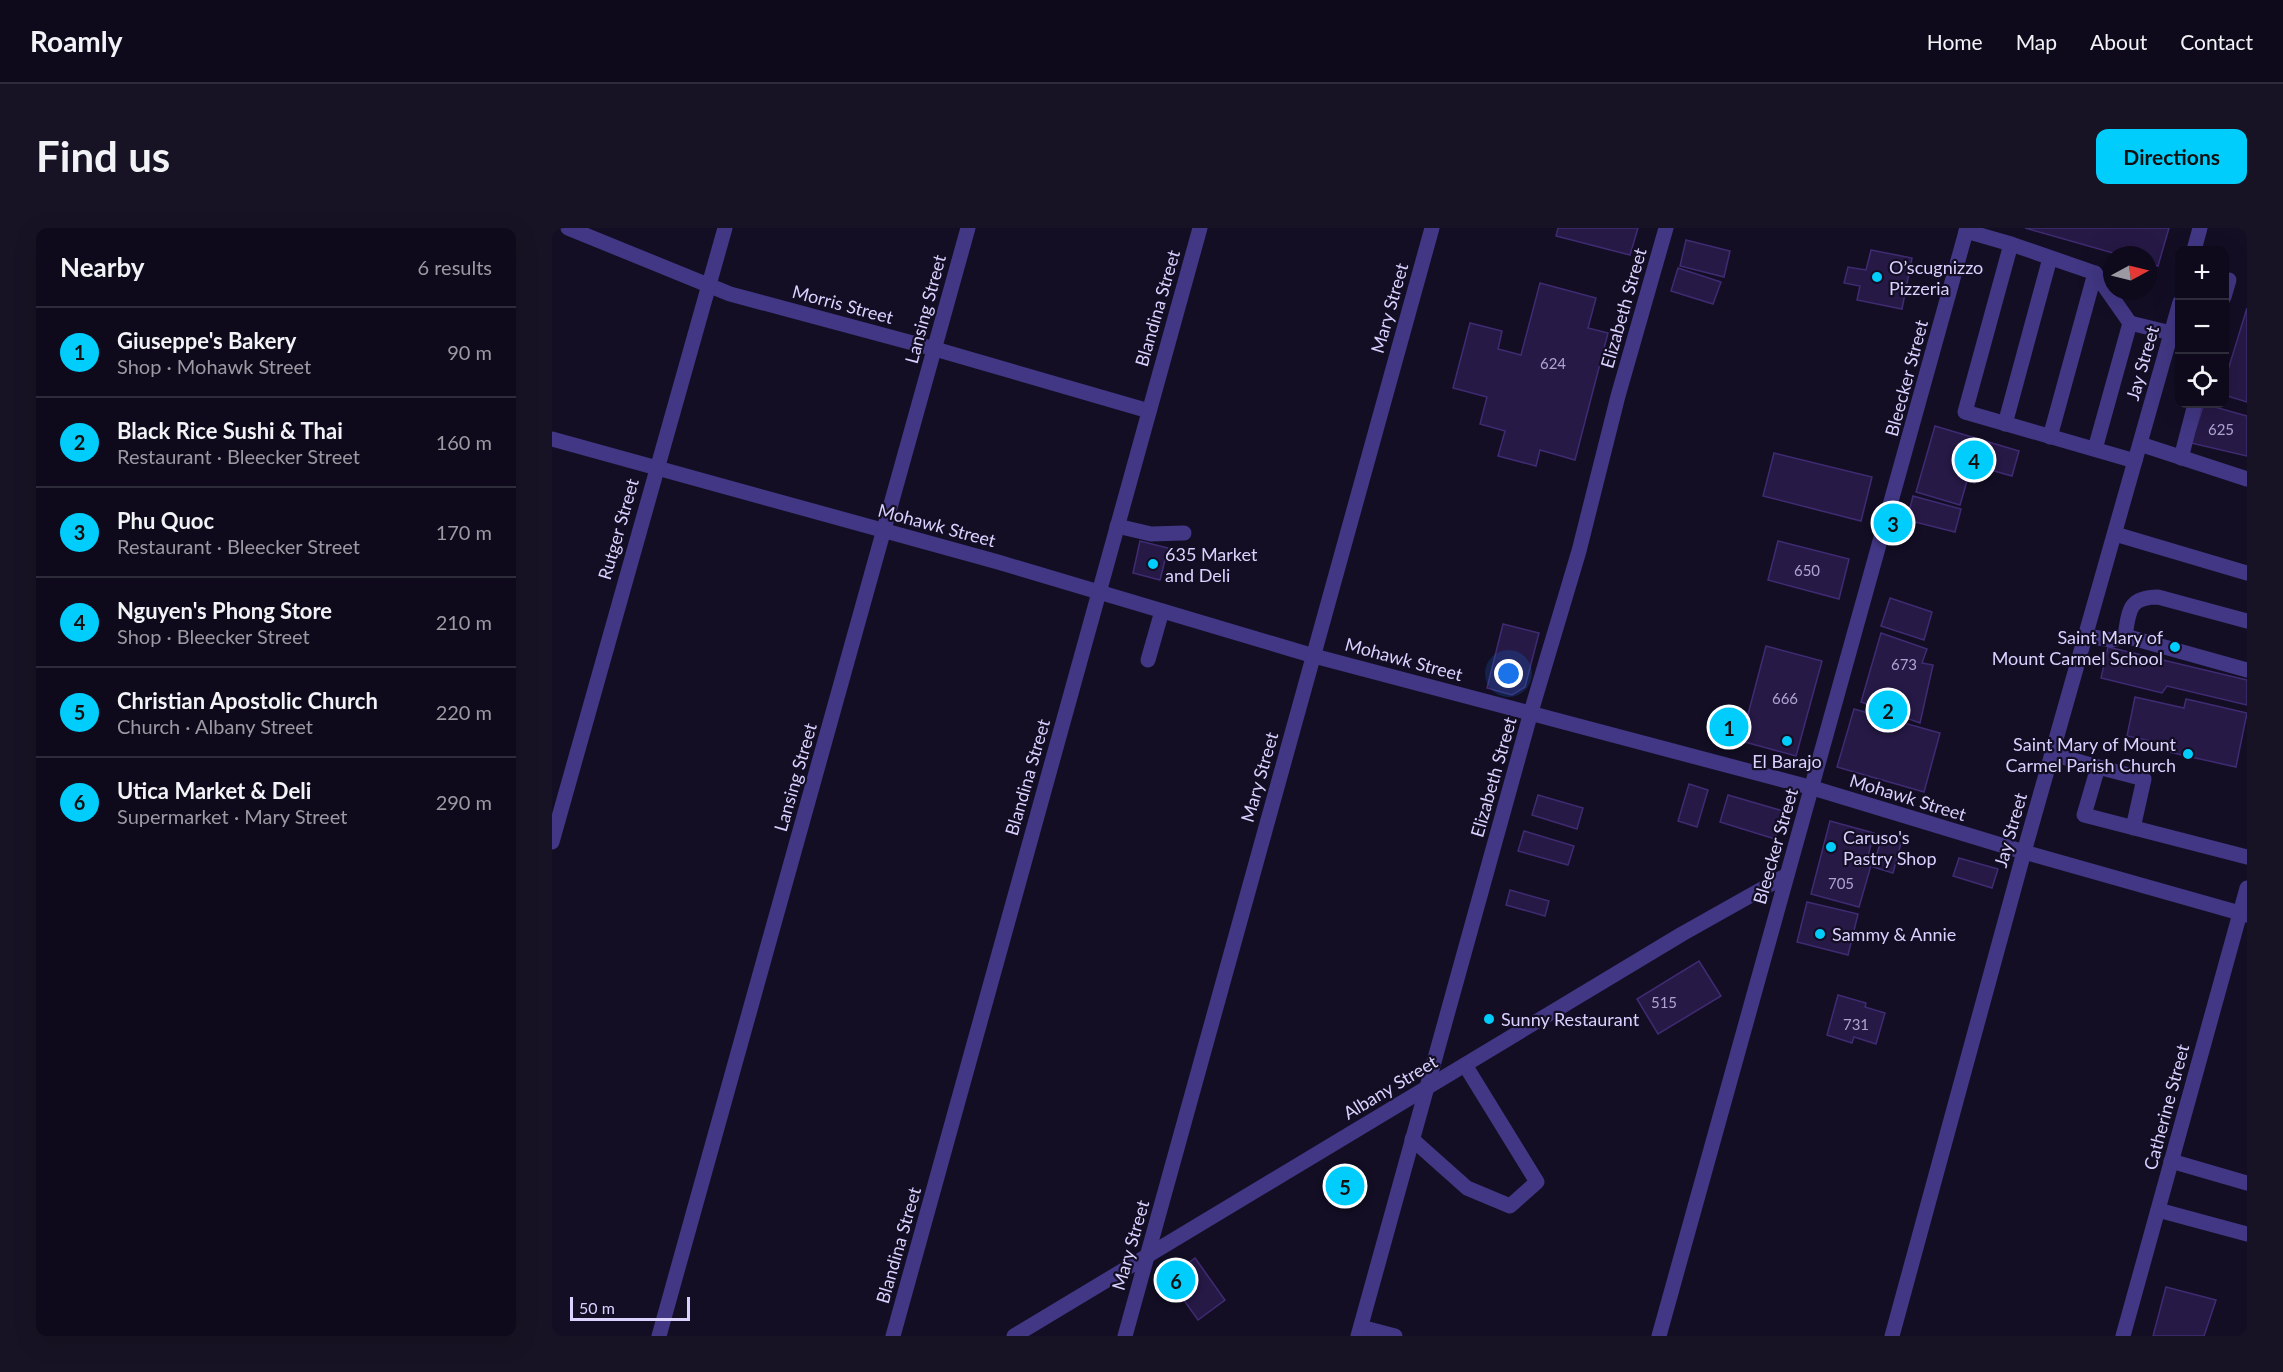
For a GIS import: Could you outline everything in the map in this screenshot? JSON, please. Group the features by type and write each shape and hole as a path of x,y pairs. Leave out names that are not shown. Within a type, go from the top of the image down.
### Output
{"street":[{"name":"Morris Street","path":"568,228 710,288 935,349 1149,411"},
{"name":"Rutger Street","path":"552,842 656,467 710,288 725,228"},
{"name":"Lansing Street","path":"659,1336 968,228"},
{"name":"Blandina Street","path":"893,1336 1200,228"},
{"name":"Mary Street","path":"1125,1336 1432,228"},
{"name":"Elizabeth Street","path":"1359,1331 1531,712 1579,551 1618,396 1666,228"},
{"path":"2194,246 2200,228"},
{"path":"1967,230 2095,273 2130,323 2171,333"},
{"name":"Bleecker Street","path":"1659,1336 1967,230"},
{"path":"2011,244 1965,412 2135,461"},
{"path":"2005,424 2050,258"},
{"path":"2050,436 2095,273"},
{"name":"Jay Street","path":"1892,1336 2024,852 2175,319"},
{"path":"2095,449 2130,323"},
{"path":"2181,458 2194,408"},
{"name":"Mohawk Street","path":"552,438 1099,592 1314,656 1813,788 2024,852 2243,914"},
{"path":"2140,444 2247,479"},
{"path":"1118,526 1151,534 1184,533"},
{"path":"2115,534 2247,573"},
{"path":"2124,636 2131,609 2136,601 2143,597 2158,597 2247,621"},
{"path":"1148,660 1162,611"},
{"path":"2086,636 2112,640 2124,636 2247,670"},
{"path":"2052,754 2144,779 2133,828"},
{"path":"2098,767 2084,815 2247,857"},
{"name":"Albany Street","path":"1014,1336 1682,934 1787,875"},
{"name":"Catherine Street","path":"2123,1336 2243,914 2247,888"},
{"path":"1412,1139 1467,1188 1510,1206 1537,1182 1465,1065"},
{"path":"2171,1161 2247,1183"},
{"path":"2158,1210 2247,1234"},
{"path":"1359,1331 1395,1336"}],"building":[{"path":"1558,228 1638,228 1630,255 1556,236"},
{"path":"2025,228 2169,228 2158,266 2157,246 2103,246 2103,250"},
{"path":"1686,240 1730,251 1724,277 1680,266"},
{"name":"O’scugnizzo Pizzeria","path":"1871,250 1912,258 1902,309 1857,300 1860,286 1844,283 1848,267 1866,270"},
{"path":"1678,268 1721,282 1713,304 1671,291"},
{"path":"1540,283 1596,298 1588,328 1608,333 1575,460 1540,450 1536,466 1498,456 1505,431 1480,424 1487,397 1453,388 1470,323 1502,331 1498,349 1521,355"},
{"path":"2247,308 2247,402 2229,397 2229,367"},
{"path":"2203,408 2218,408 2247,416 2247,456 2191,443"},
{"path":"1935,426 2019,451 2012,476 1980,467 1975,483 1967,481 1960,505 1916,492"},
{"path":"1774,453 1872,477 1861,521 1763,496"},
{"path":"1913,496 1961,509 1955,532 1907,520"},
{"path":"1140,541 1168,548 1160,580 1133,573"},
{"path":"1778,541 1849,559 1839,599 1768,580"},
{"path":"1890,598 1932,612 1924,640 1881,626"},
{"path":"1503,624 1539,633 1525,687 1512,695 1487,688"},
{"path":"1881,633 1927,649 1922,663 1933,665 1920,723 1861,702"},
{"path":"1766,646 1822,661 1796,756 1741,741"},
{"path":"2108,647 2247,680 2247,705 2167,686 2162,693 2101,678"},
{"path":"2135,697 2184,708 2186,699 2247,713 2236,767 2164,751 2166,744 2127,736"},
{"path":"1854,709 1940,733 1924,792 1837,767"},
{"path":"1689,784 1708,790 1697,827 1678,821"},
{"path":"1538,795 1583,808 1577,829 1532,815"},
{"path":"1728,795 1783,811 1775,839 1720,822"},
{"path":"1830,821 1874,833 1867,860 1872,862 1859,907 1811,894"},
{"path":"1524,831 1574,846 1568,865 1518,851"},
{"path":"1882,837 1901,843 1893,873 1873,867"},
{"path":"1959,858 1998,869 1992,888 1953,876"},
{"path":"1510,890 1549,901 1545,916 1506,905"},
{"path":"1807,902 1858,914 1848,955 1797,942"},
{"path":"1699,961 1721,996 1658,1034 1637,999"},
{"path":"1838,995 1866,1003 1865,1007 1885,1013 1876,1044 1854,1037 1852,1043 1827,1035"},
{"path":"1195,1258 1225,1300 1198,1320 1168,1278"},
{"path":"2166,1287 2216,1300 2204,1336 2153,1336"}],"place":[{"name":"O’scugnizzo Pizzeria","path":"1877,277"},
{"name":"Nguyen's Phong Store","path":"1974,460"},
{"name":"Phu Quoc","path":"1893,523"},
{"name":"635 Market and Deli","path":"1153,564"},
{"name":"Saint Mary of Mount Carmel School","path":"2175,647"},
{"name":"Black Rice Sushi & Thai","path":"1888,710"},
{"name":"Giuseppe's Bakery","path":"1729,727"},
{"name":"El Barajo","path":"1787,741"},
{"name":"Saint Mary of Mount Carmel Parish Church","path":"2188,754"},
{"name":"Caruso's Pastry Shop","path":"1831,847"},
{"name":"Sammy & Annie","path":"1820,934"},
{"name":"Sunny Restaurant","path":"1489,1019"},
{"name":"Christian Apostolic Church","path":"1345,1186"},
{"name":"Utica Market & Deli","path":"1176,1280"}]}
